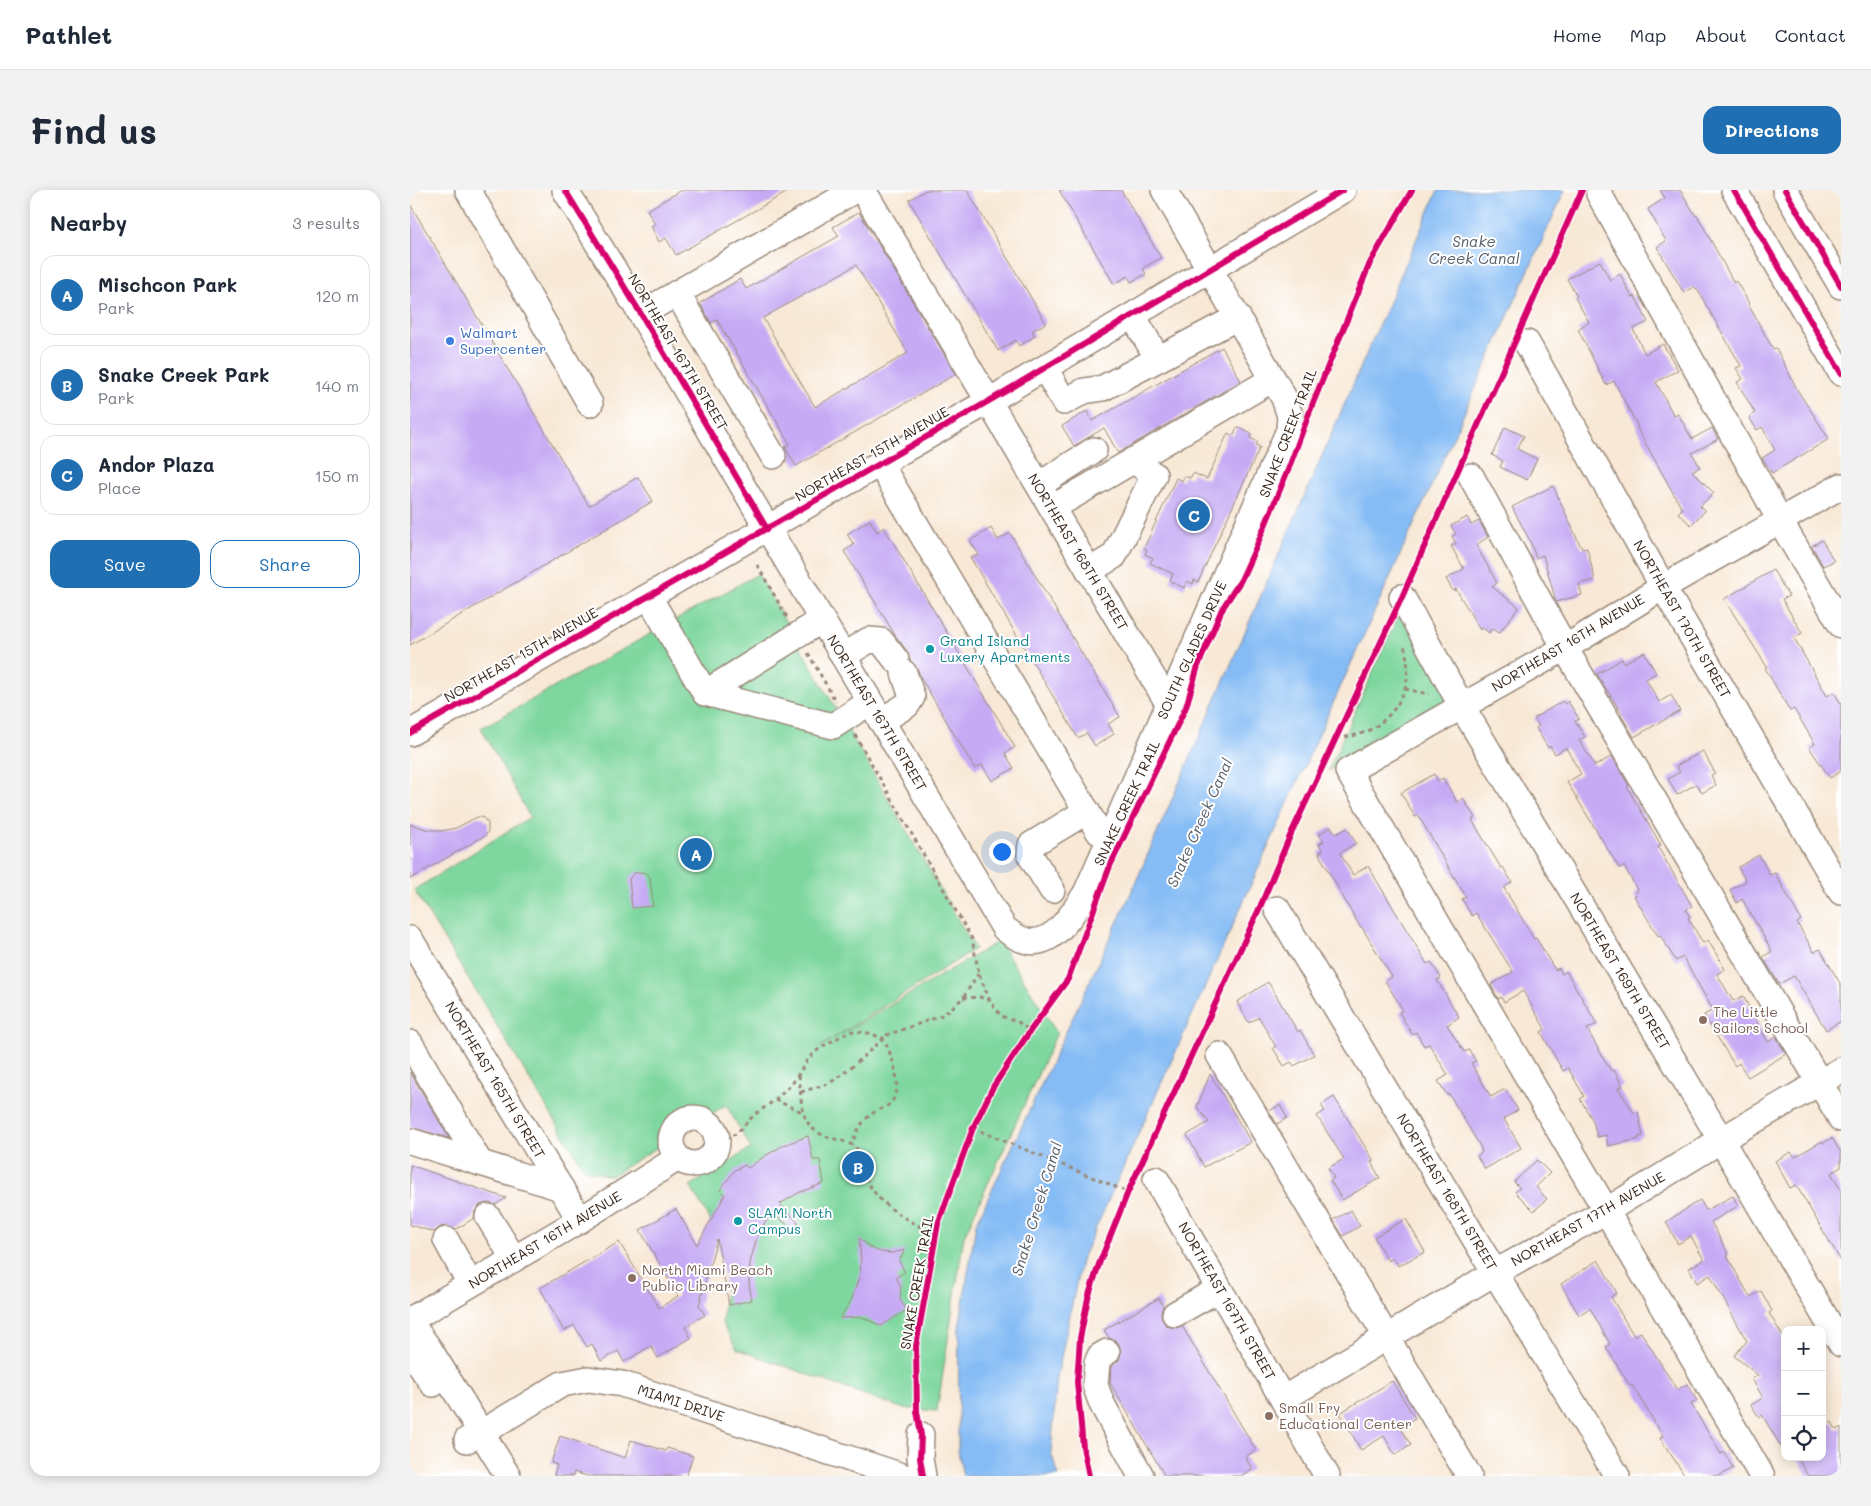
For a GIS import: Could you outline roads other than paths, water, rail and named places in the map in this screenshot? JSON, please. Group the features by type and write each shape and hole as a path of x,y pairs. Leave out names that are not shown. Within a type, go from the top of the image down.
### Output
{"street":[{"path":"468,190 590,404"},
{"name":"NORTHEAST 167TH STREET","path":"566,190 1004,928 1015,938 1028,942"},
{"path":"641,314 855,190"},
{"name":"NORTHEAST 168TH STREET","path":"863,190 1168,703"},
{"path":"1052,508 1273,379 1164,190"},
{"name":"NORTHEAST 15TH AVENUE","path":"410,733 880,464 1133,316 1211,269 1317,196 1343,190"},
{"path":"1734,190 1841,373"},
{"path":"1785,190 1841,286"},
{"path":"1599,194 1841,625"},
{"path":"677,293 773,456"},
{"path":"1133,316 1158,359"},
{"path":"1045,368 1064,402 1084,391 1103,388 1238,317"},
{"name":"NORTHEAST 170TH STREET","path":"1527,343 1663,587 1841,892"},
{"name":"SOUTH GLADES DRIVE","path":"1028,942 1039,941 1058,930 1073,913 1086,893 1289,430 1290,416 1284,398 1273,379"},
{"path":"713,436 749,416"},
{"path":"1038,485 1094,450"},
{"path":"1089,571 1114,556 1154,475 1133,460"},
{"path":"880,464 1099,832 1110,836"},
{"path":"1471,476 1565,648 1841,1118"},
{"name":"NORTHEAST 16TH AVENUE","path":"1606,1211 1348,771 1565,648 1663,587 1841,486"},
{"path":"649,597 705,692 833,726 846,719 907,705 912,697 900,666 881,641 869,640 843,656"},
{"name":"NORTHEAST 169TH STREET","path":"1402,597 1461,706 1841,1344"},
{"path":"705,692 822,620"},
{"path":"1052,890 1030,854 1031,845 1087,811"},
{"name":"NORTHEAST 168TH STREET","path":"1276,909 1617,1476"},
{"name":"NORTHEAST 165TH STREET","path":"410,939 580,1220"},
{"path":"410,1043 480,1163"},
{"path":"1220,1056 1469,1476"},
{"name":"NORTHEAST 17TH AVENUE","path":"1283,1399 1496,1272 1606,1211 1721,1140 1841,1070"},
{"path":"693,1118 702,1119 710,1124 717,1140 716,1149 711,1157 704,1162 695,1164 686,1163 678,1158 673,1151 671,1142 672,1133 677,1125 684,1120 693,1118"},
{"path":"410,1141 561,1188"},
{"name":"NORTHEAST 16TH AVENUE","path":"410,1321 580,1220 678,1158"},
{"name":"NORTHEAST 167TH STREET","path":"1156,1179 1328,1476"},
{"path":"1606,1211 1762,1476"},
{"path":"488,1217 514,1259"},
{"path":"446,1240 470,1284"},
{"path":"1175,1314 1219,1289"},
{"path":"410,1321 428,1347 475,1436 488,1476"},
{"path":"410,1352 508,1476"},
{"path":"1107,1352 1100,1356 1097,1363 1095,1385 1102,1404 1141,1476"},
{"name":"MIAMI DRIVE","path":"475,1436 562,1384 588,1378 622,1384 902,1476"},
{"path":"921,1435 920,1458 923,1476"}],"water":[{"name":"Snake Creek Canal","path":"1438,190 1565,190 1081,1261 1057,1377 1051,1453 1059,1476 963,1476 958,1451 959,1328 976,1224 1131,893"}],"place":[{"name":"Walmart Supercenter","path":"450,341"},
{"name":"Andor Plaza","path":"1194,515"},
{"name":"Grand Island Luxery Apartments","path":"930,649"},
{"name":"Mischcon Park","path":"696,854"},
{"name":"The Little Sailors School","path":"1703,1020"},
{"name":"Snake Creek Park","path":"858,1167"},
{"name":"SLAM! North Campus","path":"738,1221"},
{"name":"North Miami Beach Public Library","path":"632,1278"},
{"name":"Small Fry Educational Center","path":"1269,1416"}]}
